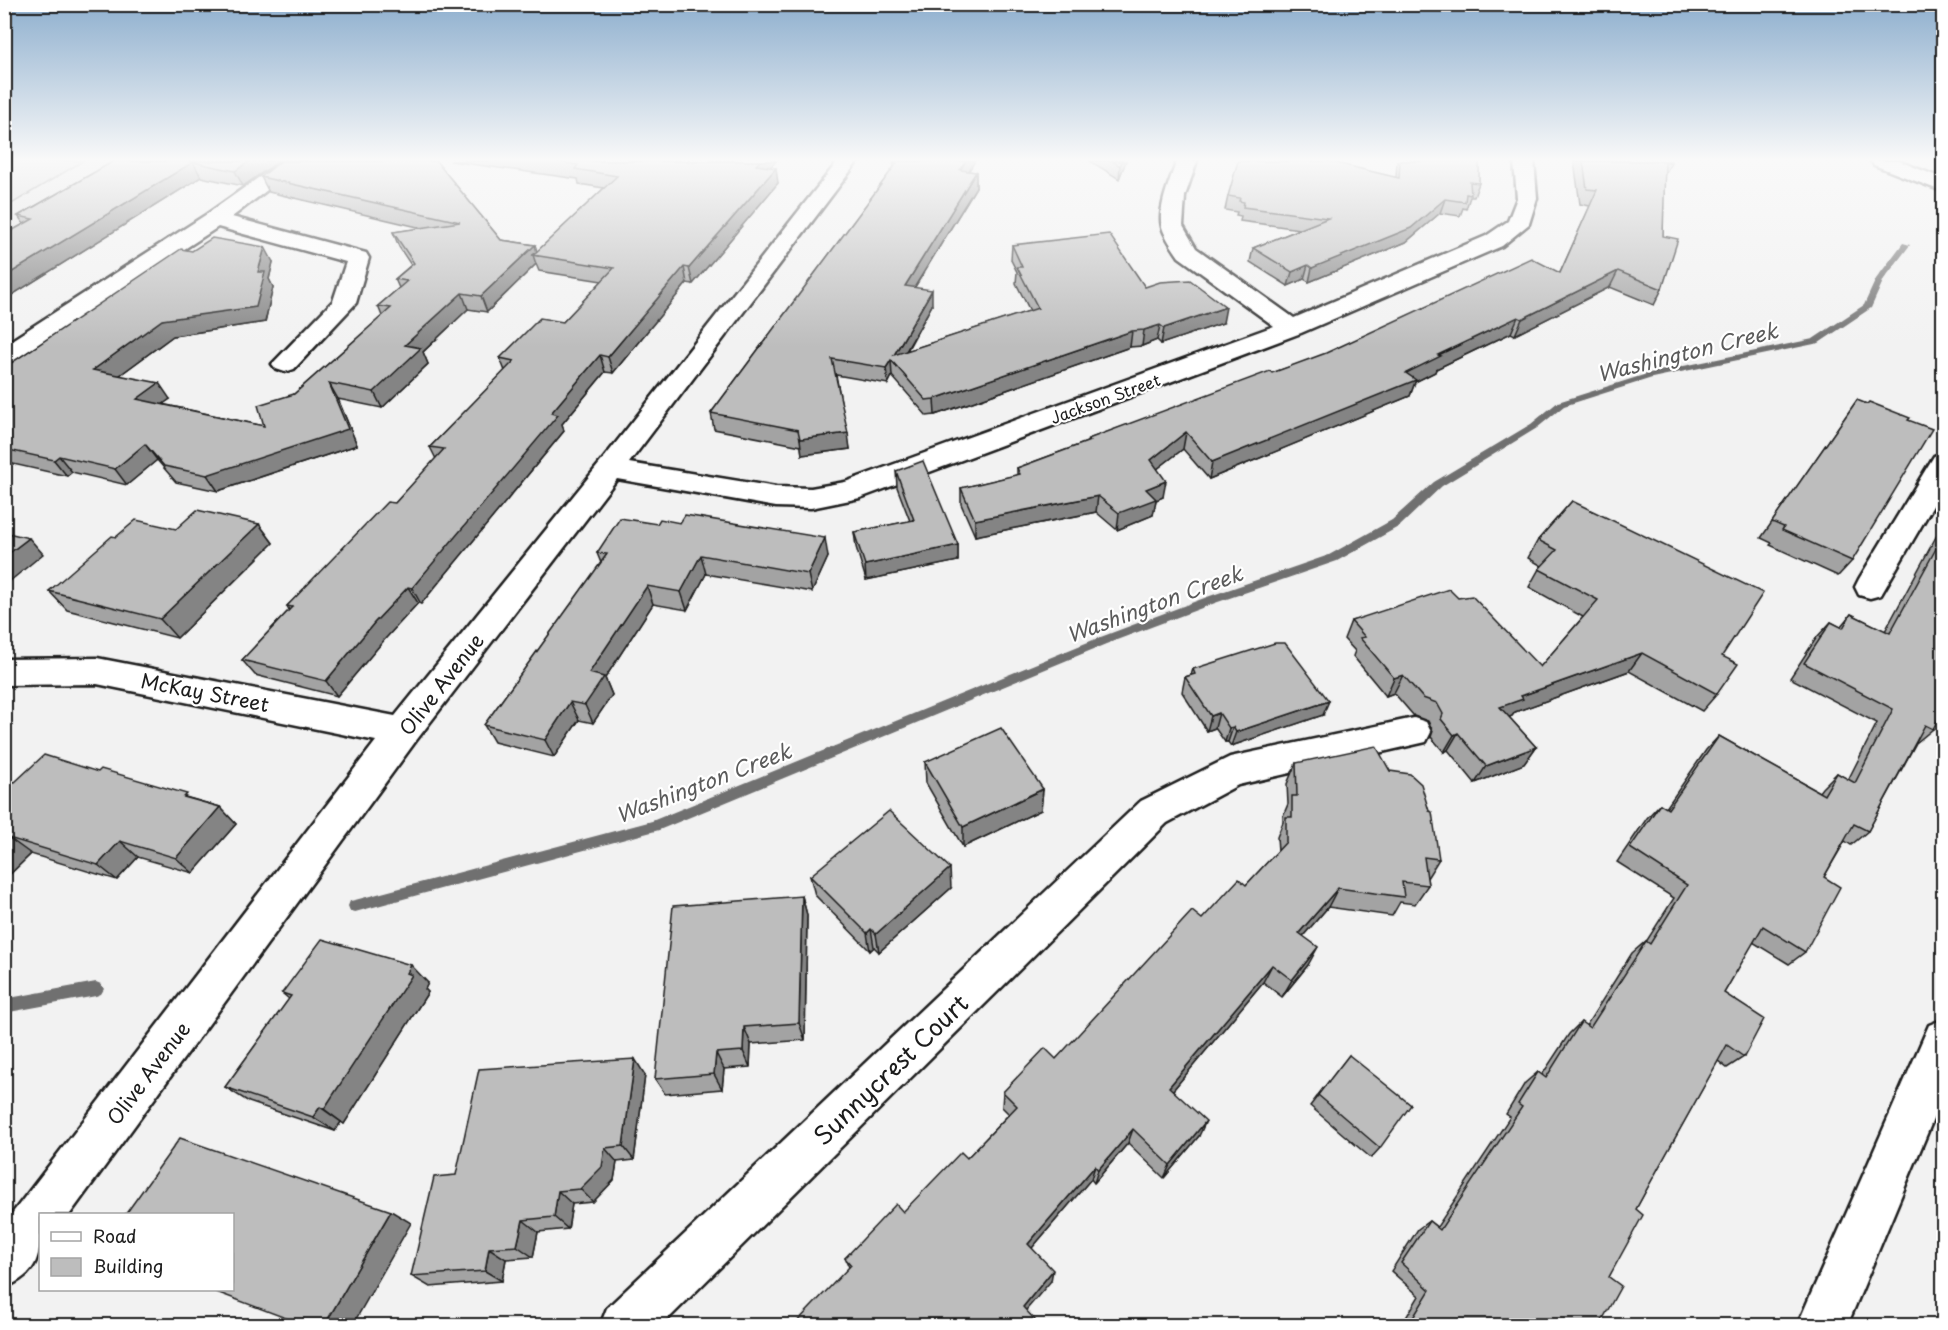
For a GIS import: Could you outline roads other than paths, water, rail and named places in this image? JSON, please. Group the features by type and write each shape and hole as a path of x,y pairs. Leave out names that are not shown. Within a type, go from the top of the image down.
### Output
{"main road":[{"path":"4,356 209,223"},
{"path":"230,223 358,258 344,303 285,364"},
{"name":"Olive Avenue","path":"42,1213 403,732 610,470 800,223"},
{"path":"1172,223 1187,252 1292,328"},
{"name":"Jackson Street","path":"610,470 776,497 811,498 850,491 1292,328 1494,241 1518,223"},
{"path":"1870,587 1940,476"},
{"name":"McKay Street","path":"4,672 97,671 403,732"},
{"name":"Sunnycrest Court","path":"625,1326 1154,812 1230,772 1414,732"},
{"path":"1822,1326 1944,1041"},
{"name":"Olive Avenue","path":"4,1264 39,1218"}],"waterway":[{"name":"Washington Creek","path":"355,906 654,826 1102,641 1333,558 1396,523 1438,484 1534,426 1561,404 1650,376 1816,341 1868,306 1880,279 1906,245"},
{"name":"Washington Creek","path":"4,1006 96,989"}]}
